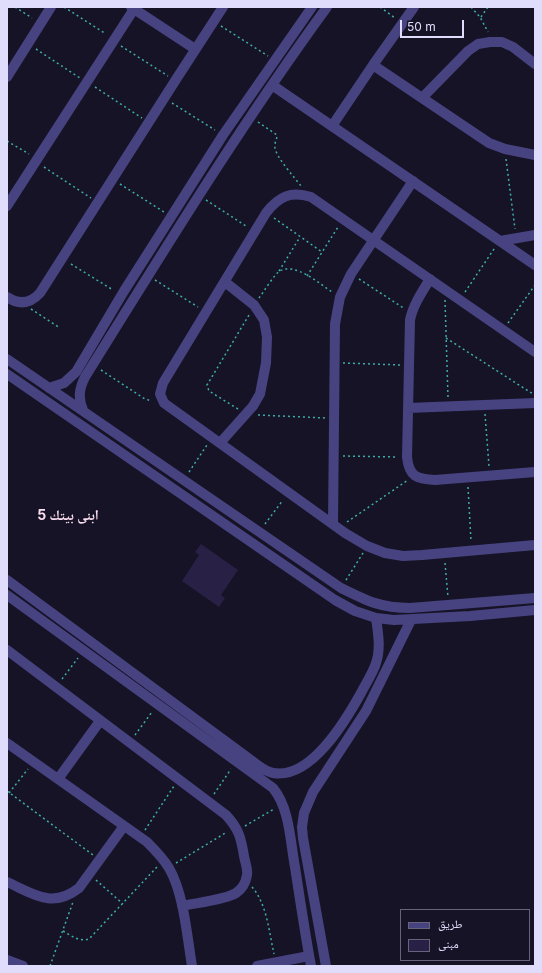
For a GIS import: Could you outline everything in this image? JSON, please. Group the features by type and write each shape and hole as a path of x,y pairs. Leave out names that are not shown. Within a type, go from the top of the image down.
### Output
{"street":[{"path":"7,77 51,7"},
{"path":"7,297 13,301 22,303 29,302 35,298 195,49 224,7"},
{"path":"83,410 79,393 81,385 80,375 123,293 223,136 312,7"},
{"path":"49,388 80,375 93,364 198,195 250,117 327,7"},
{"path":"332,126 414,7"},
{"path":"7,206 133,8 195,49"},
{"path":"304,19 314,26"},
{"path":"422,98 468,51 478,44 502,42 535,64"},
{"path":"373,65 489,143 521,154 535,155"},
{"path":"272,85 535,264"},
{"path":"336,526 333,456 334,362 335,324 340,298 351,274 413,181"},
{"path":"535,352 312,198 302,195 292,195 282,197 274,203 266,213 163,383 160,394 164,402 336,526 367,546 385,553 403,556 535,545"},
{"path":"171,216 181,221"},
{"path":"500,240 535,235"},
{"path":"430,279 416,301 411,314 407,457 410,471 414,476 420,479 535,472"},
{"path":"216,440 252,406 260,394 266,363 267,337 264,320 254,305 225,282"},
{"path":"123,293 135,297"},
{"path":"7,359 341,588 364,600 377,605 395,608 410,608 535,598"},
{"path":"7,374 335,600 355,611 376,618 412,620 535,610"},
{"path":"408,408 535,403"},
{"path":"7,580 259,766 273,773 284,773 309,762 324,748 354,705 376,664 379,648 376,618"},
{"path":"7,595 273,788 283,804 312,966"},
{"path":"326,966 303,838 302,827 304,813 313,792 366,711 412,620"},
{"path":"7,650 226,815 237,829 241,839 247,874 246,881 236,893 182,906"},
{"path":"58,779 100,721"},
{"path":"7,743 140,837 156,850 166,864 177,886 182,906 192,966"},
{"path":"324,748 337,756"},
{"path":"260,779 267,771"},
{"path":"7,882 38,896 49,899 60,898 70,894 79,888 124,826"},
{"path":"288,829 302,827"},
{"path":"257,966 309,956"},
{"path":"7,960 23,966"}],"path":[{"path":"15,7 41,24"},
{"path":"64,7 175,81"},
{"path":"380,7 402,23"},
{"path":"471,7 487,28 490,42"},
{"path":"480,17 488,7"},
{"path":"214,21 274,61"},
{"path":"28,44 148,122"},
{"path":"164,98 223,136"},
{"path":"250,117 276,135 277,137 274,148 286,167 301,185"},
{"path":"7,141 98,202"},
{"path":"505,149 516,238"},
{"path":"112,179 171,216"},
{"path":"198,195 255,232"},
{"path":"266,213 322,252"},
{"path":"307,276 342,219"},
{"path":"254,305 279,271 300,236"},
{"path":"460,299 500,240"},
{"path":"62,258 123,293"},
{"path":"279,271 293,268 340,298"},
{"path":"351,274 411,314"},
{"path":"148,276 206,312"},
{"path":"504,330 535,286"},
{"path":"444,289 449,406"},
{"path":"22,303 60,328"},
{"path":"446,338 535,395"},
{"path":"334,362 409,365"},
{"path":"93,364 145,399 164,402"},
{"path":"485,405 489,476"},
{"path":"183,481 216,440"},
{"path":"333,456 407,457"},
{"path":"336,526 414,476"},
{"path":"467,477 472,551"},
{"path":"260,533 289,492"},
{"path":"341,588 367,546"},
{"path":"444,553 448,605"},
{"path":"56,687 83,650"},
{"path":"130,743 157,704"},
{"path":"10,792 34,762"},
{"path":"208,802 237,762"},
{"path":"140,837 178,780"},
{"path":"7,791 99,860"},
{"path":"63,932 79,940 84,941 89,939 123,904 166,864 237,829 283,804"},
{"path":"89,874 123,904"},
{"path":"246,881 259,896 263,906 276,962"},
{"path":"50,966 73,902"}],"building":[{"path":"201,544 238,570 221,595 225,598 219,607 182,581 199,555 195,552"}],"district":[{"name":"ابنى بيتك 5","path":"68,516"}]}
